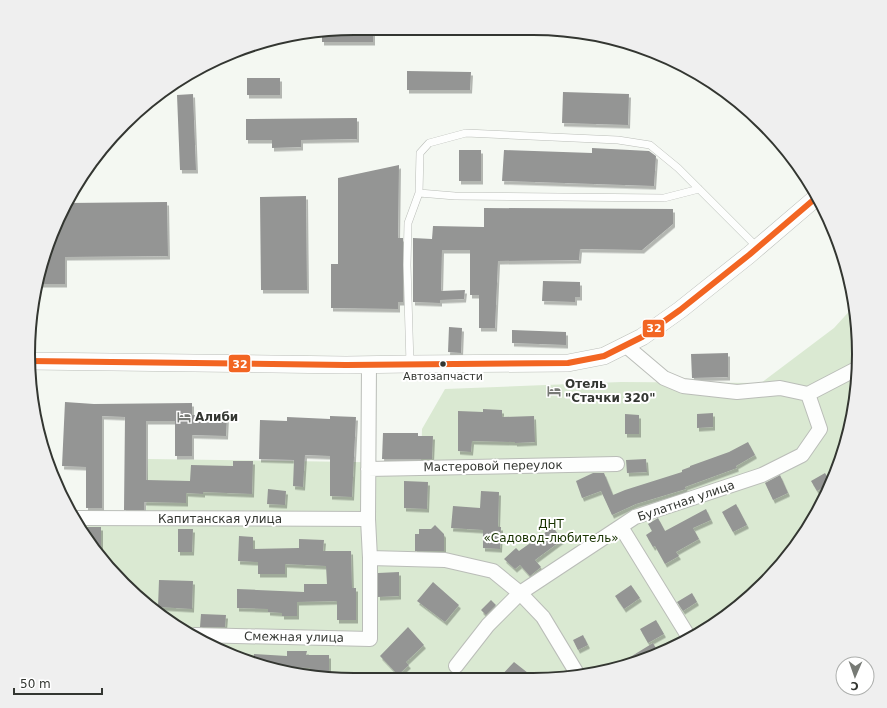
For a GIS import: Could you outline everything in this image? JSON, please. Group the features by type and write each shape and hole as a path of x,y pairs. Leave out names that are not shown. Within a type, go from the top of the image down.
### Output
{"street":[{"path":"35,361 369,364 568,363 604,356 642,337 680,310 758,248 812,201"},
{"path":"624,345 664,378 683,386 737,392 780,388 808,394 851,372"},
{"path":"369,364 368,519 370,558 445,560 493,571 520,593 543,617 575,670"},
{"name":"Булатная улица","path":"456,666 488,625 520,593 635,517 762,475 802,456 820,429 808,394"},
{"name":"Мастеровой переулок","path":"368,469 617,464"},
{"name":"Капитанская улица","path":"81,518 368,519"},
{"path":"620,527 686,633"},
{"name":"Смежная улица","path":"204,635 370,639 370,558"}],"lane":[{"path":"410,364 407,265 408,223 419,193 420,153 430,143 466,133 618,140 650,145 678,168 758,248"},
{"path":"419,193 455,196 664,198 699,189"}],"green space":[{"name":"ДНТ «Садовод-любитель»","path":"849,312 852,354 846,416 835,457 828,476 809,514 798,531 759,580 727,607 710,619 674,640 655,649 616,662 575,670 533,673 354,673 312,670 271,662 232,649 213,640 194,630 160,607 128,580 101,548 80,516 146,512 148,459 421,463 422,429 445,389 621,382 761,383 834,328"}],"building":[{"path":"373,35 373,42 322,42 322,37"},
{"path":"407,71 471,72 470,90 407,90"},
{"path":"247,78 280,78 280,95 247,95"},
{"path":"563,92 629,94 628,125 562,123"},
{"path":"193,94 196,170 180,170 177,95"},
{"path":"357,118 357,139 301,140 301,147 272,148 272,140 246,140 246,119"},
{"path":"592,148 649,151 656,156 654,186 502,181 504,150 592,153"},
{"path":"459,150 481,150 481,181 459,181"},
{"path":"399,165 398,238 403,238 403,302 398,302 398,309 331,308 331,264 338,264 338,178"},
{"path":"306,196 307,290 261,290 260,197"},
{"path":"167,202 168,256 65,257 65,284 43,284 59,232 73,203"},
{"path":"484,208 673,209 673,224 642,250 580,249 579,260 498,261 495,328 479,328 479,295 470,295 470,250 442,250 441,291 465,290 464,299 440,300 440,303 413,302 413,238 432,239 433,226 484,227"},
{"path":"543,281 580,282 580,297 575,297 575,302 542,301"},
{"path":"449,327 462,328 461,353 448,352"},
{"path":"512,330 566,332 566,345 512,343"},
{"path":"728,353 728,377 692,378 691,354"},
{"path":"65,402 94,404 192,403 192,415 227,415 226,436 192,435 192,456 175,456 175,421 146,421 146,480 190,481 191,465 233,466 233,461 253,461 252,494 203,492 203,494 186,493 186,503 144,502 144,510 124,510 125,417 102,416 102,508 86,508 86,467 62,466"},
{"path":"483,409 502,410 502,417 534,416 535,442 515,443 472,441 471,452 458,451 458,411 483,412"},
{"path":"713,413 713,427 697,428 697,414"},
{"path":"625,414 639,415 639,434 625,434"},
{"path":"330,416 356,417 352,497 330,496 330,456 305,455 303,487 293,486 294,460 259,459 260,420 287,421 287,417 330,419"},
{"path":"383,433 418,433 418,436 433,436 432,459 382,459"},
{"path":"748,442 755,455 736,466 737,468 685,487 686,489 636,504 612,515 601,491 582,498 576,481 593,473 604,473 613,495 682,472 682,470 690,466 729,452"},
{"path":"646,459 647,472 627,473 626,460"},
{"path":"825,473 827,477 822,488 817,491 811,481"},
{"path":"780,475 788,493 773,500 765,483"},
{"path":"404,481 428,482 427,509 404,508"},
{"path":"268,489 286,491 285,505 267,504"},
{"path":"481,491 499,492 498,527 501,527 500,549 483,548 483,530 451,528 453,506 480,508"},
{"path":"736,504 747,525 733,532 722,512"},
{"path":"706,509 711,520 693,528 699,539 676,552 679,556 665,564 655,546 653,547 646,535 652,531 648,524 658,518 665,531"},
{"path":"435,525 444,534 444,551 415,551 415,534 419,534 419,529 431,529"},
{"path":"86,527 101,527 101,548"},
{"path":"553,527 562,540 535,560 541,567 530,576 520,565 515,569 504,559 516,548 519,551"},
{"path":"178,529 193,529 192,552 178,552"},
{"path":"239,536 253,537 253,549 299,548 299,539 324,540 323,551 351,551 352,588 356,588 356,620 337,620 337,601 297,602 297,616 282,616 282,613 268,612 268,609 237,608 237,589 304,592 304,584 327,584 326,566 285,564 285,574 258,574 258,562 238,561"},
{"path":"399,572 399,596 378,597 378,573"},
{"path":"159,580 193,581 192,609 160,607 158,605"},
{"path":"433,582 459,605 445,622 417,601"},
{"path":"631,585 640,598 624,609 615,596"},
{"path":"692,593 697,602 683,611 677,602"},
{"path":"491,600 496,605 486,615 481,610"},
{"path":"201,614 226,615 225,627 200,627"},
{"path":"656,620 664,634 648,643 640,629"},
{"path":"408,627 424,645 406,662 409,665 400,673 396,673 380,656"},
{"path":"583,635 588,645 578,650 573,640"},
{"path":"653,643 656,648 636,656 628,658"},
{"path":"287,651 307,651 306,655 329,655 329,672 310,670 310,668 292,667 254,657 254,654 287,656"},
{"path":"514,662 528,673 504,673"}],"transit line":[{"name":"32","path":"35,361 346,365 568,363 604,356 642,337 680,310 749,255 812,201"}],"place":[{"name":"Автозапчасти","path":"443,364"},
{"name":"Отель \"Стачки 320\"","path":"554,391"},
{"name":"Алиби","path":"184,417"}]}
